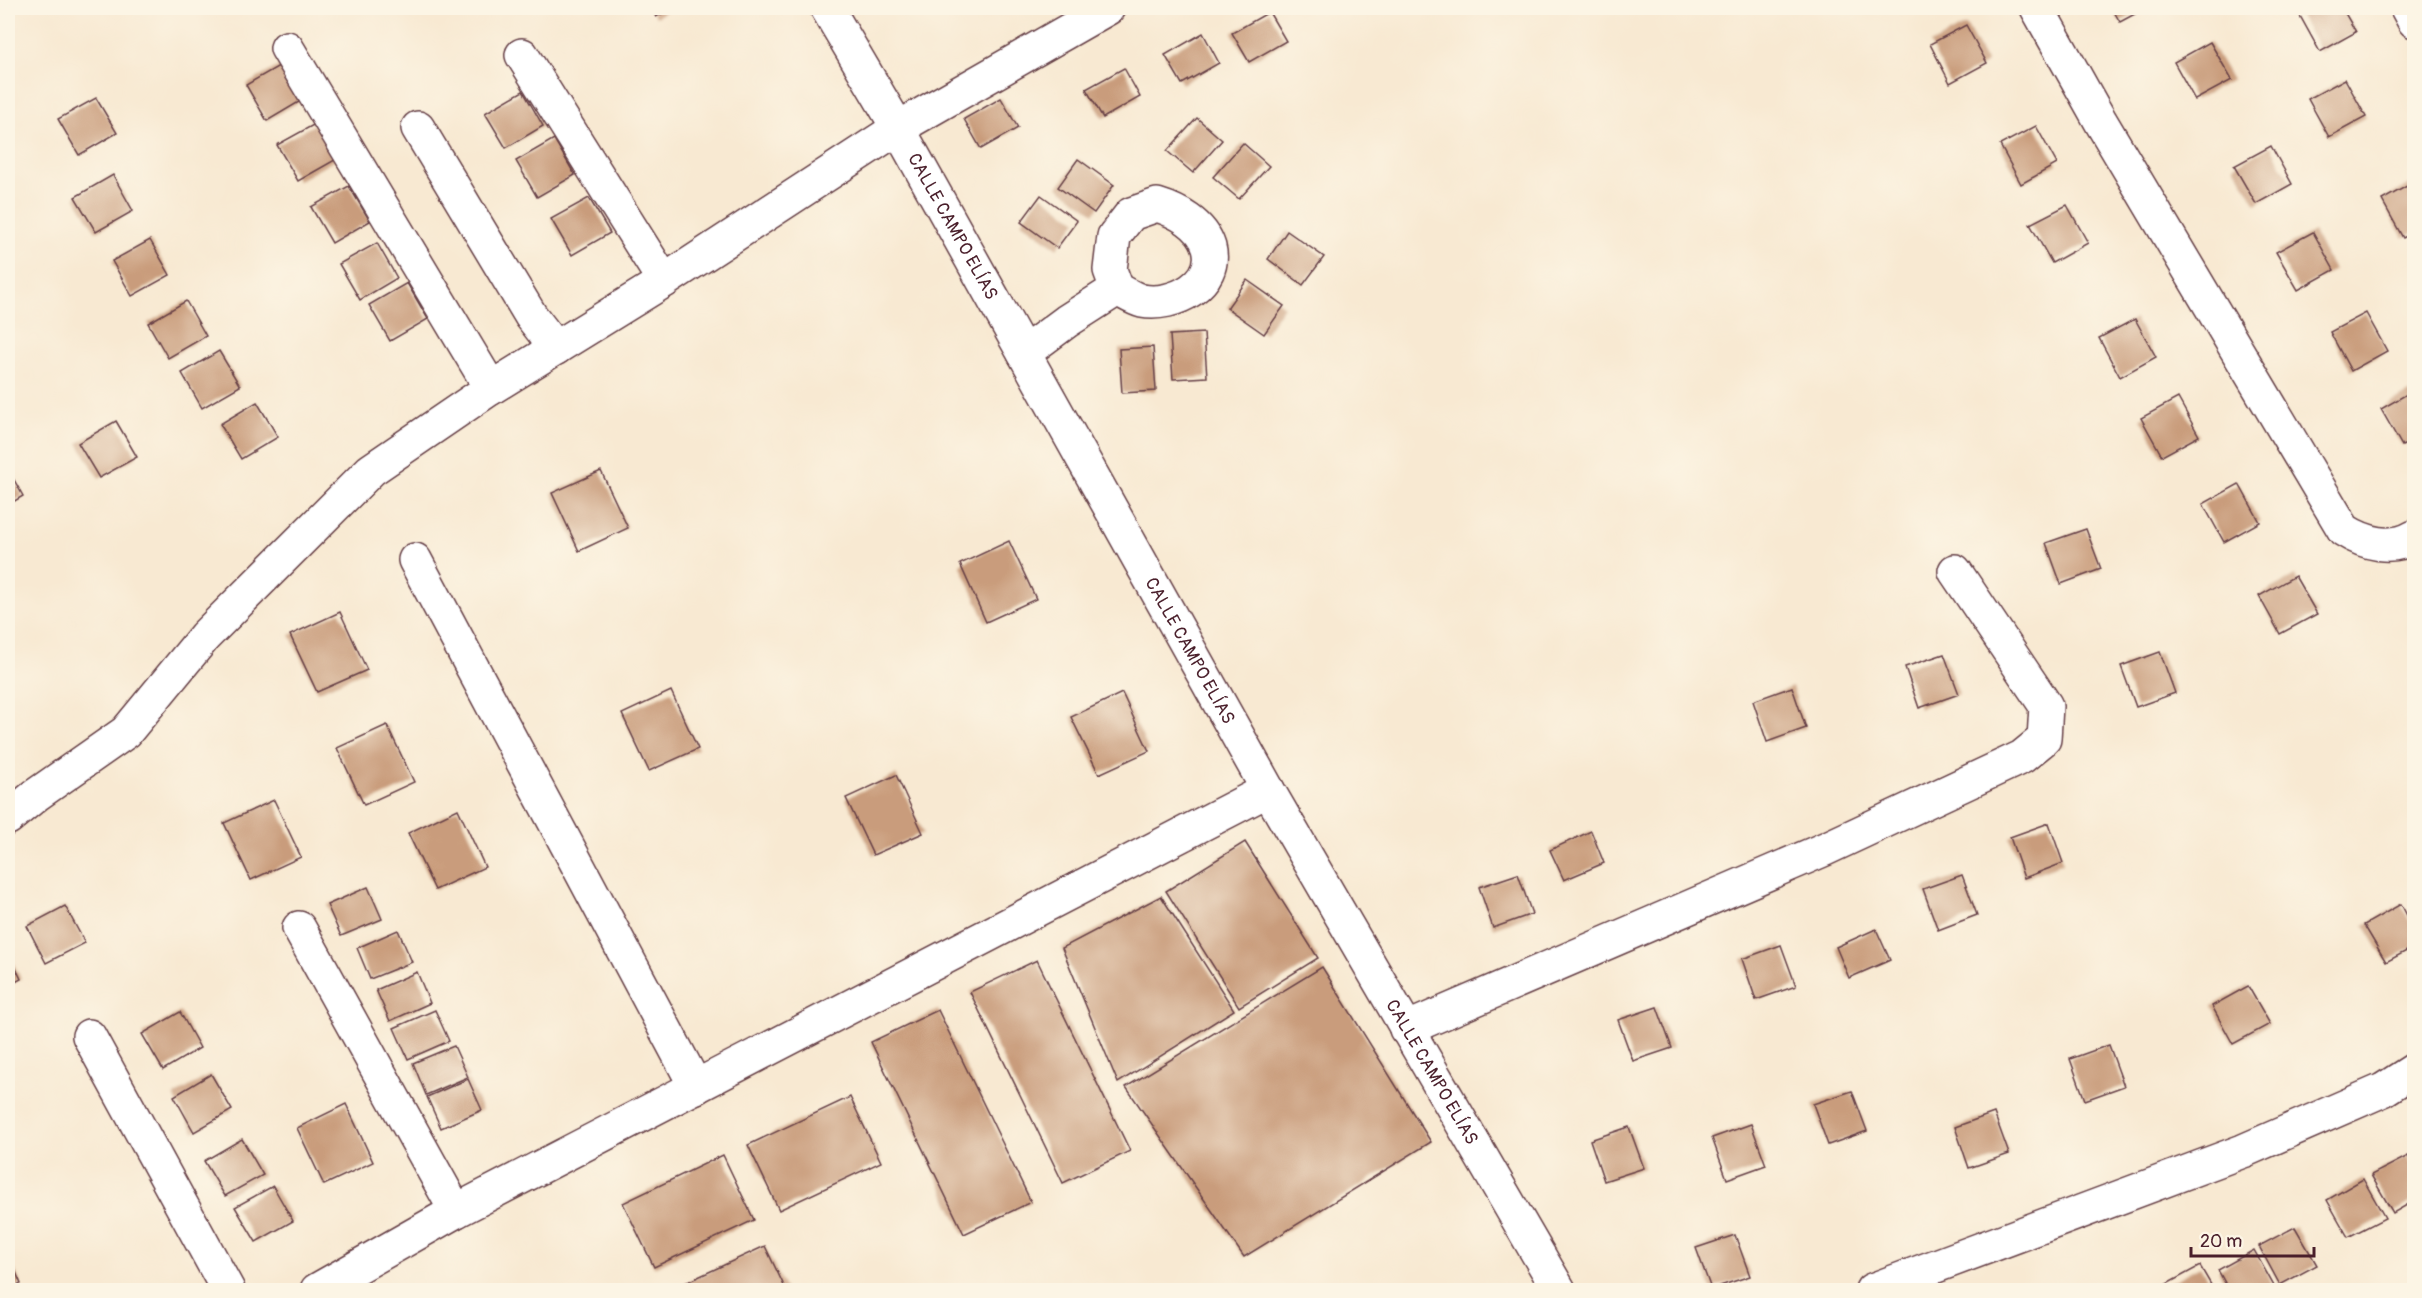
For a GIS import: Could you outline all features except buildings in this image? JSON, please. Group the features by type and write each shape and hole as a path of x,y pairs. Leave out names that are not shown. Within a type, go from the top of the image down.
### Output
{"street":[{"name":"CALLE CAMPO ELÍAS","path":"827,8 898,128 1268,790 1559,1290"},
{"path":"8,818 36,795 126,732 205,636 371,470 491,388 664,281 898,128 1108,8"},
{"path":"2037,8 2101,122 2344,530 2370,543 2387,545 2403,543 2415,537"},
{"path":"2407,8 2415,21"},
{"path":"287,48 491,388"},
{"path":"522,55 664,281"},
{"path":"418,128 531,316 556,348"},
{"path":"1024,353 1067,321 1117,289"},
{"path":"415,560 696,1087"},
{"path":"1406,1029 1825,849 2022,757 2044,739 2046,706 1955,571"},
{"path":"317,1290 456,1212 1268,790"},
{"path":"299,928 456,1212"},
{"path":"89,1036 228,1290"},
{"path":"1872,1290 2243,1151 2383,1090 2415,1070"}]}
